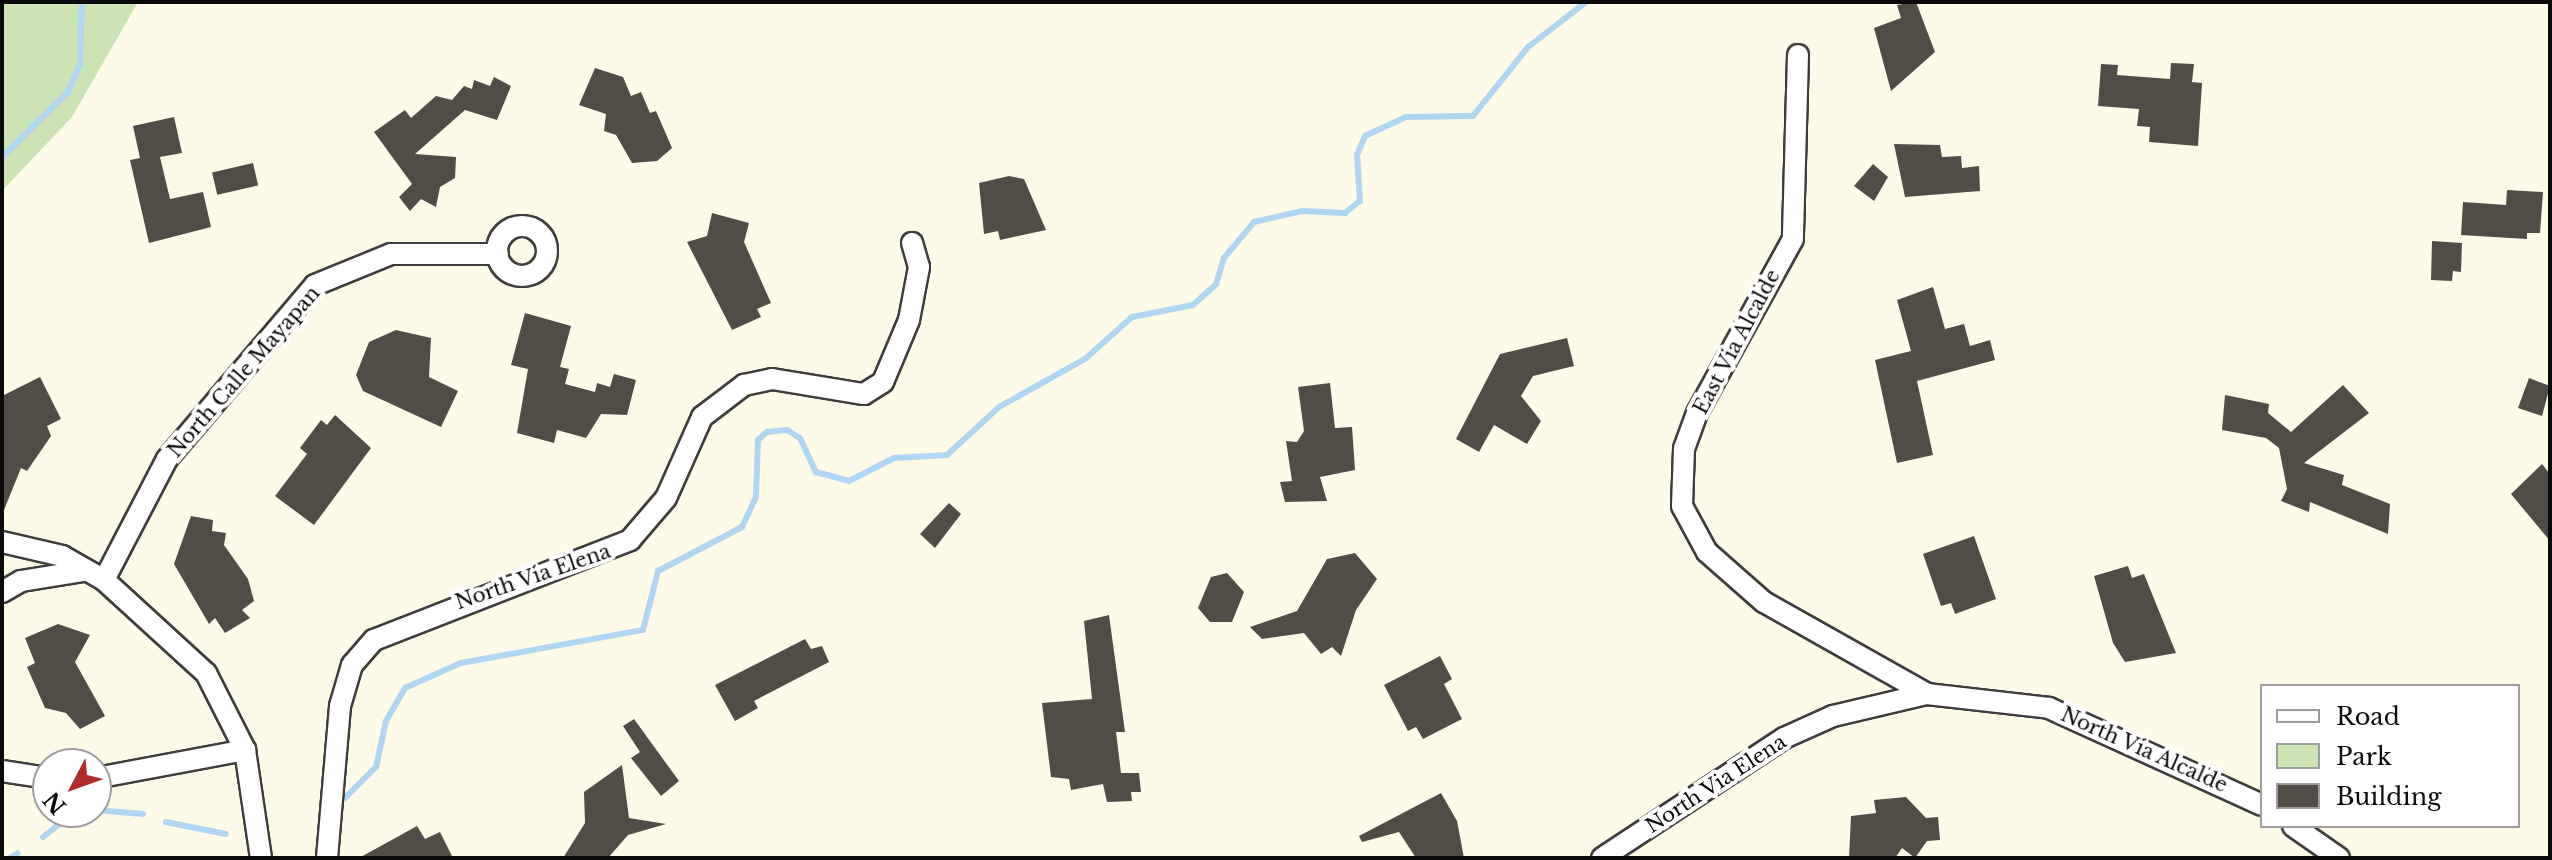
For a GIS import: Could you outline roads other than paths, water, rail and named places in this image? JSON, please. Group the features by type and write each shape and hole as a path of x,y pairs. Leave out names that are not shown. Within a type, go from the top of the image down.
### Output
{"street":[{"name":"East Via Alcalde","path":"1798,55 1793,239 1697,413 1684,449 1682,506 1707,552 1764,602 1927,694"},
{"name":"North Via Elena","path":"327,858 340,706 352,665 374,640 421,615 622,546 666,498 702,417 744,385 772,379 864,394 883,382 909,320 919,267 912,243"},
{"name":"North Calle Mayapan","path":"104,580 167,459 315,285 391,254 498,254"},
{"path":"2,542 62,556 83,571 104,580 206,673 245,750 261,858"},
{"path":"2,592 21,581 83,571"},
{"name":"North Via Alcalde","path":"1927,694 2049,708 2260,804"},
{"name":"North Via Elena","path":"1602,858 1784,738 1833,716 1927,694"},
{"path":"112,775 245,750"},
{"path":"2,771 32,776"},
{"path":"2296,828 2339,858"}],"waterway":[{"path":"2,157 68,92 80,64 82,2"},
{"path":"344,799 376,767 386,721 405,688 461,663 643,630 658,571 742,527 756,497 758,440 767,432 787,430 800,438 816,472 849,481 894,458 947,455 999,407 1085,359 1132,317 1193,305 1216,284 1224,258 1254,222 1302,211 1345,213 1360,201 1357,155 1365,136 1406,117 1473,116 1528,47 1586,2"},
{"path":"112,811 143,814"},
{"path":"166,822 226,834"},
{"path":"43,837 55,828"},
{"path":"10,858 18,853"}]}
